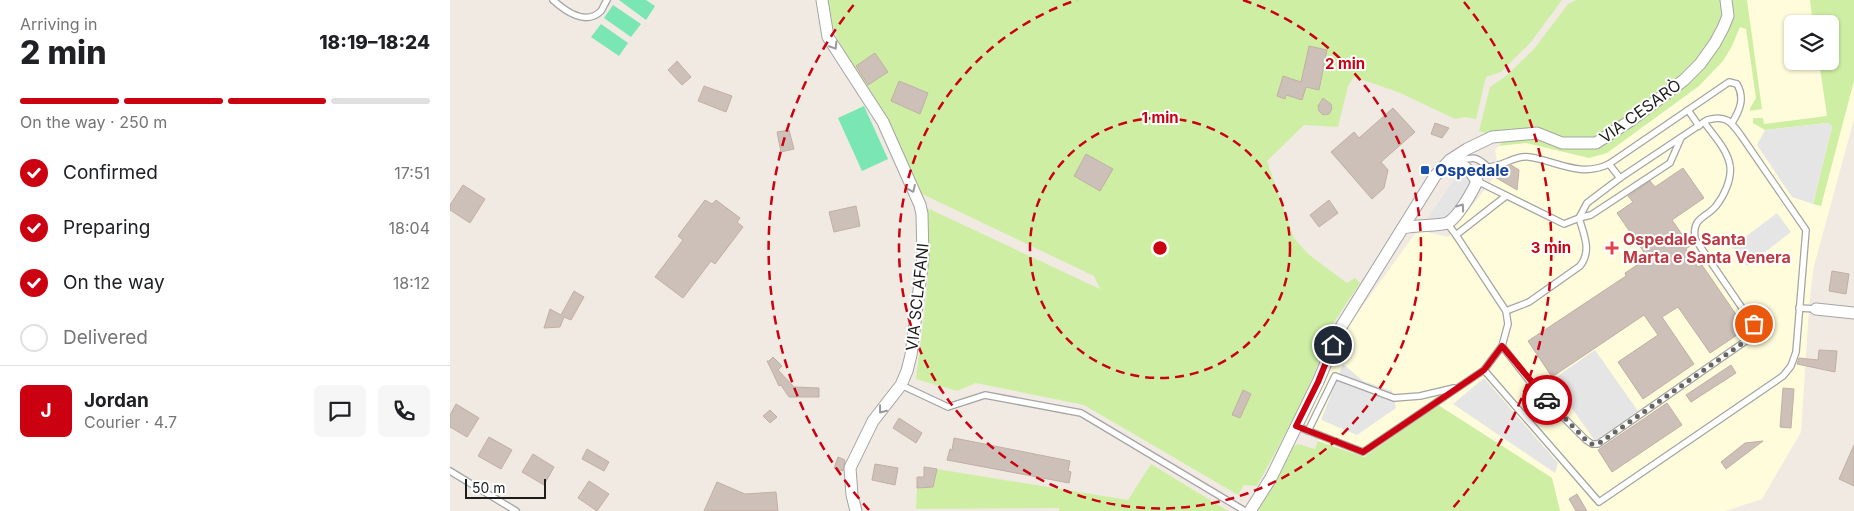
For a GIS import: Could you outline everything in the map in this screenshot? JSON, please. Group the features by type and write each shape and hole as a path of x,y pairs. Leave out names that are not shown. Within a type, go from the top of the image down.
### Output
{"street":[{"name":"VIA SCLAFANI","path":"822,0 828,36 883,122 920,204 922,214 923,258 912,355 908,371 901,385 873,421 850,468 852,496 856,511"},
{"name":"VIA CESARÒ","path":"1250,511 1271,478 1318,382 1341,327 1434,176 1467,149 1492,137 1537,133 1562,143 1596,143 1630,122 1684,80 1700,64 1715,43 1728,16 1726,0"},
{"path":"1403,228 1413,225 1447,223 1474,190 1477,181 1475,177 1454,161"},
{"path":"1816,309 1854,313"}],"lane":[{"path":"553,0 563,9 590,18 601,11 607,0"},
{"path":"1454,161 1473,157 1488,167 1498,167 1508,160 1527,156 1583,170 1598,169 1609,164 1729,82 1737,84 1742,93 1739,111 1732,123"},
{"path":"1502,346 1539,393 1586,440 1592,444 1598,444 1750,338 1754,331 1754,324 1695,240 1696,224 1702,216 1715,207 1723,195 1729,182 1730,166 1724,150 1688,110"},
{"path":"1484,370 1599,502 1784,376 1791,366 1796,352 1806,230 1732,123 1723,118 1715,118 1702,124 1620,178 1587,203 1579,218 1586,241 1585,260 1580,266 1529,302 1506,311"},
{"path":"1477,181 1564,224 1591,215 1670,163 1681,138"},
{"path":"1609,164 1620,178"},
{"path":"1456,235 1506,196"},
{"path":"1296,426 1363,452 1484,370 1502,346 1508,324 1506,311 1447,223"},
{"path":"1799,308 1816,309"},
{"path":"1308,432 1335,376 1394,398 1420,396 1459,387"},
{"path":"901,385 948,407 985,395 1081,413 1245,511"},
{"path":"450,471 516,511"}],"shaded area":[{"name":"Ospedale Santa Marta e Santa Venera","path":"1730,0 1854,0 1854,119 1813,270 1801,432 1762,499 1725,511 1560,511 1552,478 1438,405 1364,457 1318,441 1322,432 1305,426 1349,325 1414,235 1419,232 1427,232 1448,237 1499,171 1495,150 1504,140"},
{"path":"1828,123 1832,127 1813,204 1792,197 1757,145 1765,130"},
{"path":"1461,170 1475,181 1446,220 1427,218"},
{"path":"1777,213 1791,232 1747,266 1732,247"},
{"path":"1595,350 1638,411 1595,441 1552,380"},
{"path":"1343,364 1363,381 1392,391 1396,408 1357,435 1321,420"},
{"path":"1484,378 1558,463 1555,473 1453,404"}],"green space":[{"path":"619,0 646,0 655,6 646,20"},
{"path":"828,0 1562,0 1531,42 1501,72 1486,77 1476,119 1465,117 1455,119 1398,92 1354,77 1348,86 1338,127 1304,125 1267,161 1294,238 1308,254 1347,283 1355,278 1360,283 1334,322 1304,399 1257,486 1244,485 1238,495 1084,405 976,383 957,391 916,379 928,270 928,227 925,207 1100,289 1094,276 920,193 837,38 829,16"},
{"path":"1576,0 1724,0 1723,17 1710,42 1696,62 1627,118 1595,138 1564,139 1489,134 1479,131 1490,87 1506,76 1534,49 1568,4"},
{"path":"1730,0 1747,0 1762,109 1750,111 1756,98 1746,29 1740,27 1723,61 1699,86 1607,153 1589,158 1526,143 1499,146 1504,140 1526,137 1595,147 1702,66"},
{"path":"1810,0 1854,0 1854,81 1821,206 1813,204 1832,127 1828,123 1765,130 1753,123 1753,118 1763,118 1764,124 1827,116 1820,70 1839,70 1839,15 1812,15"},
{"path":"613,5 641,24 631,37 604,18"},
{"path":"601,24 628,43 619,56 591,37"},
{"path":"864,106 888,159 862,171 838,118"},
{"path":"1438,405 1552,478 1560,511 1258,511 1291,448 1298,444 1315,449 1318,441 1364,457"},
{"path":"1151,464 1228,511 1059,511 1059,508 916,509 917,488 933,487 937,469 1128,500"}],"building":[{"path":"1309,46 1327,50 1319,90 1306,87 1302,100 1286,95 1285,99 1277,96 1283,76 1301,82"},
{"path":"875,53 888,72 868,85 856,66"},
{"path":"677,61 691,77 682,85 668,70"},
{"path":"899,81 928,93 920,114 891,101"},
{"path":"704,86 732,96 726,112 698,101"},
{"path":"1323,98 1331,104 1332,109 1329,114 1323,115 1319,111 1318,106"},
{"path":"1393,108 1415,132 1381,162 1388,170 1384,188 1372,199 1331,152 1354,132 1359,138"},
{"path":"1435,123 1449,128 1442,138 1431,134"},
{"path":"789,130 794,149 781,152 777,132"},
{"path":"1086,154 1113,169 1100,191 1074,176"},
{"path":"1511,165 1519,170 1517,190 1495,177"},
{"path":"1683,168 1704,198 1672,220 1690,246 1686,249 1698,267 1702,265 1746,329 1710,353 1678,307 1662,317 1694,364 1643,399 1618,362 1658,335 1644,315 1552,377 1528,341 1626,276 1625,273 1648,258 1617,213 1633,202 1628,196 1650,181 1655,187"},
{"path":"463,185 485,199 470,223 450,210 450,205"},
{"path":"705,200 712,204 716,200 740,218 737,222 743,227 715,264 711,261 683,298 655,277 683,240 678,236"},
{"path":"1329,200 1338,213 1319,227 1310,215"},
{"path":"856,206 860,226 834,232 829,212"},
{"path":"1832,271 1849,274 1846,294 1829,291"},
{"path":"574,291 584,297 571,320 564,317 560,327 544,328 550,309 561,315"},
{"path":"1819,350 1837,351 1835,372 1797,364 1799,358 1818,360"},
{"path":"773,357 782,366 778,370 794,387 819,388 819,397 789,397 781,385 779,386 767,361"},
{"path":"1731,365 1736,373 1691,402 1686,395"},
{"path":"1783,388 1794,389 1791,428 1780,427"},
{"path":"1243,390 1251,394 1240,418 1232,415"},
{"path":"1667,403 1682,425 1612,472 1598,450"},
{"path":"456,404 479,418 467,437 450,427 450,415"},
{"path":"770,410 777,417 770,423 763,416"},
{"path":"899,418 922,433 916,443 893,428"},
{"path":"489,437 512,450 501,469 478,456"},
{"path":"954,438 1070,461 1068,471 1071,472 1069,483 947,460 950,449 952,450"},
{"path":"1763,441 1726,469 1721,462 1745,443"},
{"path":"1854,445 1854,486 1839,479"},
{"path":"587,449 609,462 604,471 582,459"},
{"path":"533,454 554,467 544,485 522,472"},
{"path":"838,457 845,460 843,471 834,468"},
{"path":"875,464 898,468 895,485 872,480"},
{"path":"924,467 937,469 933,487 917,488 917,477 924,477"},
{"path":"589,481 609,494 597,511 578,498"},
{"path":"717,482 745,494 776,492 778,511 704,511"},
{"path":"1577,494 1587,511 1576,511 1569,499"}],"way so far":[{"path":"1547,400 1586,440 1592,444 1598,444 1750,338 1754,331 1754,324"}],"place":[{"name":"Ospedale","path":"1425,170"},
{"name":"Ospedale Santa Marta e Santa Venera","path":"1612,248"}],"route":[{"path":"1333,345 1318,382 1296,426 1363,452 1484,370 1502,346 1539,393 1547,400"}]}
